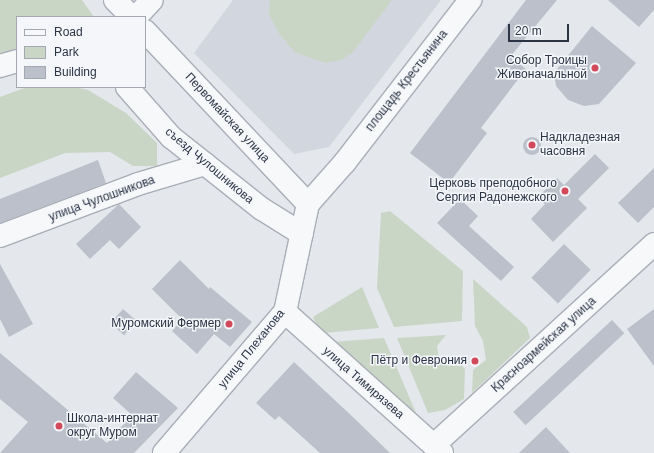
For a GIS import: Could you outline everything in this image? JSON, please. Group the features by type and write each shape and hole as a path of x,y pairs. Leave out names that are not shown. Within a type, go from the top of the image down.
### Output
{"street":[{"path":"115,0 131,16"},
{"path":"137,16 152,0"},
{"name":"площадь Крестьянина","path":"308,204 345,162 470,0"},
{"name":"Первомайская улица","path":"146,32 308,204"},
{"path":"0,66 16,61"},
{"name":"съезд Чулошникова","path":"127,88 171,137 262,209 302,234"},
{"name":"улица Чулошникова","path":"0,236 138,184 205,164"},
{"name":"улица Плеханова","path":"164,453 285,312 308,204"},
{"name":"Красноармейская улица","path":"438,449 654,244"},
{"name":"улица Тимирязева","path":"285,312 438,449"}],"shaded area":[{"path":"233,0 441,0 329,147 294,154 194,53"}],"green space":[{"path":"0,0 82,0 93,16 16,16 16,50 0,58"},
{"path":"270,0 392,0 353,52 341,60 325,63 295,52 280,35 269,15"},
{"path":"24,88 79,88 88,90 126,113 157,143 157,166 133,166 110,152 65,153 0,178 0,97"},
{"path":"390,211 463,271 462,321 394,327 377,288 381,213"},
{"path":"473,279 527,327 530,338 472,393 473,370 486,360 483,341 475,326"},
{"path":"362,287 379,328 323,333 317,327 313,317"},
{"path":"446,335 437,346 439,361 457,359 465,369 464,399 445,410 428,413 397,338"},
{"path":"384,338 416,413 407,413 332,342"}],"building":[{"path":"526,0 557,0 510,57 526,69 481,128 487,133 449,183 410,153"},
{"path":"608,0 654,0 654,10 639,27"},
{"name":"Собор Троицы Живоначальной","path":"592,26 636,63 599,104 584,106 568,100 556,86 554,73"},
{"name":"Надкладезная часовня","path":"532,137 538,140 541,146 538,152 532,155 526,152 523,146 526,140"},
{"name":"Церковь преподобного Сергия Радонежского","path":"595,154 609,168 578,199 587,208 553,242 531,219 545,204 538,197 557,178 564,185"},
{"path":"98,160 106,183 0,223 0,199"},
{"path":"654,168 654,207 638,223 618,203"},
{"path":"460,199 478,216 469,226 514,267 501,281 437,223"},
{"path":"119,204 141,227 119,249 110,240 90,259 76,244"},
{"path":"564,244 591,270 558,304 531,278"},
{"path":"180,260 209,289 210,287 252,322 230,347 214,334 197,354 172,331 182,319 152,289"},
{"path":"0,264 33,324 9,337 0,319"},
{"path":"123,309 137,321 124,335 111,323"},
{"path":"654,309 654,366 627,329"},
{"path":"612,320 624,333 526,425 513,412"},
{"path":"0,353 107,443 132,415 113,398 136,372 178,408 134,453 0,453 28,422 0,399"},
{"path":"294,362 390,453 320,453 279,416 275,420 256,403"},
{"path":"546,427 570,453 519,453"}],"place":[{"name":"Собор Троицы Живоначальной","path":"595,68"},
{"name":"Надкладезная часовня","path":"532,145"},
{"name":"Церковь преподобного Сергия Радонежского","path":"565,191"},
{"name":"Муромский Фермер","path":"229,324"},
{"name":"Пётр и Феврония","path":"475,361"},
{"name":"Школа-интернат округ Муром","path":"59,426"}]}
